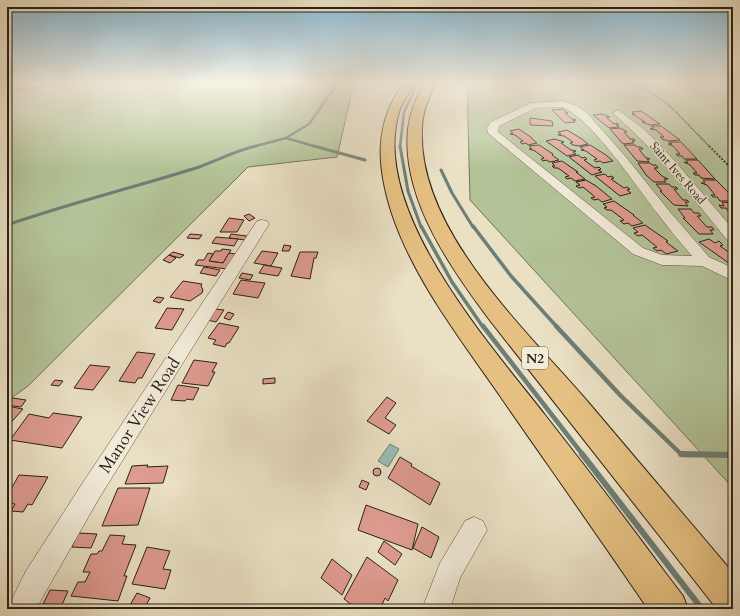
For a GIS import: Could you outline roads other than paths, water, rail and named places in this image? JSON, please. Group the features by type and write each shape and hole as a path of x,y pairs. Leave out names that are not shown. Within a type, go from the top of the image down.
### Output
{"highway":[{"path":"393,112 388,149 391,176 399,206 417,248 437,284 467,331 607,520 670,609"},
{"name":"N2","path":"418,112 415,120 414,152 421,182 430,206 454,252 474,282 733,601"},
{"path":"414,152 425,112"}],"street":[{"path":"520,112 495,124 492,128 493,133 638,251 650,257 668,262 704,261"},
{"path":"579,112 621,158 666,216 704,261 733,275"},
{"name":"Saint Ives Road","path":"618,113 641,132 670,162 733,238"},
{"name":"Manor View Road","path":"21,609 36,581 82,505 262,224"},
{"path":"436,609 449,572 474,530"}],"water":[{"path":"390,444 399,449 388,467 378,461"}],"waterway":[{"path":"286,138 309,124 318,112"},
{"path":"400,146 404,112"},
{"path":"252,147 286,138"},
{"path":"286,138 317,147"},
{"path":"7,225 193,169 256,146"},
{"path":"314,146 365,160"},
{"path":"400,146 408,191 421,227"},
{"path":"441,170 452,193 473,227"},
{"path":"421,226 452,282 483,327"},
{"path":"473,226 511,276 557,327"},
{"path":"483,326 583,455"},
{"path":"556,326 620,395 682,455 733,455 681,454"},
{"path":"582,454 702,609"}]}
